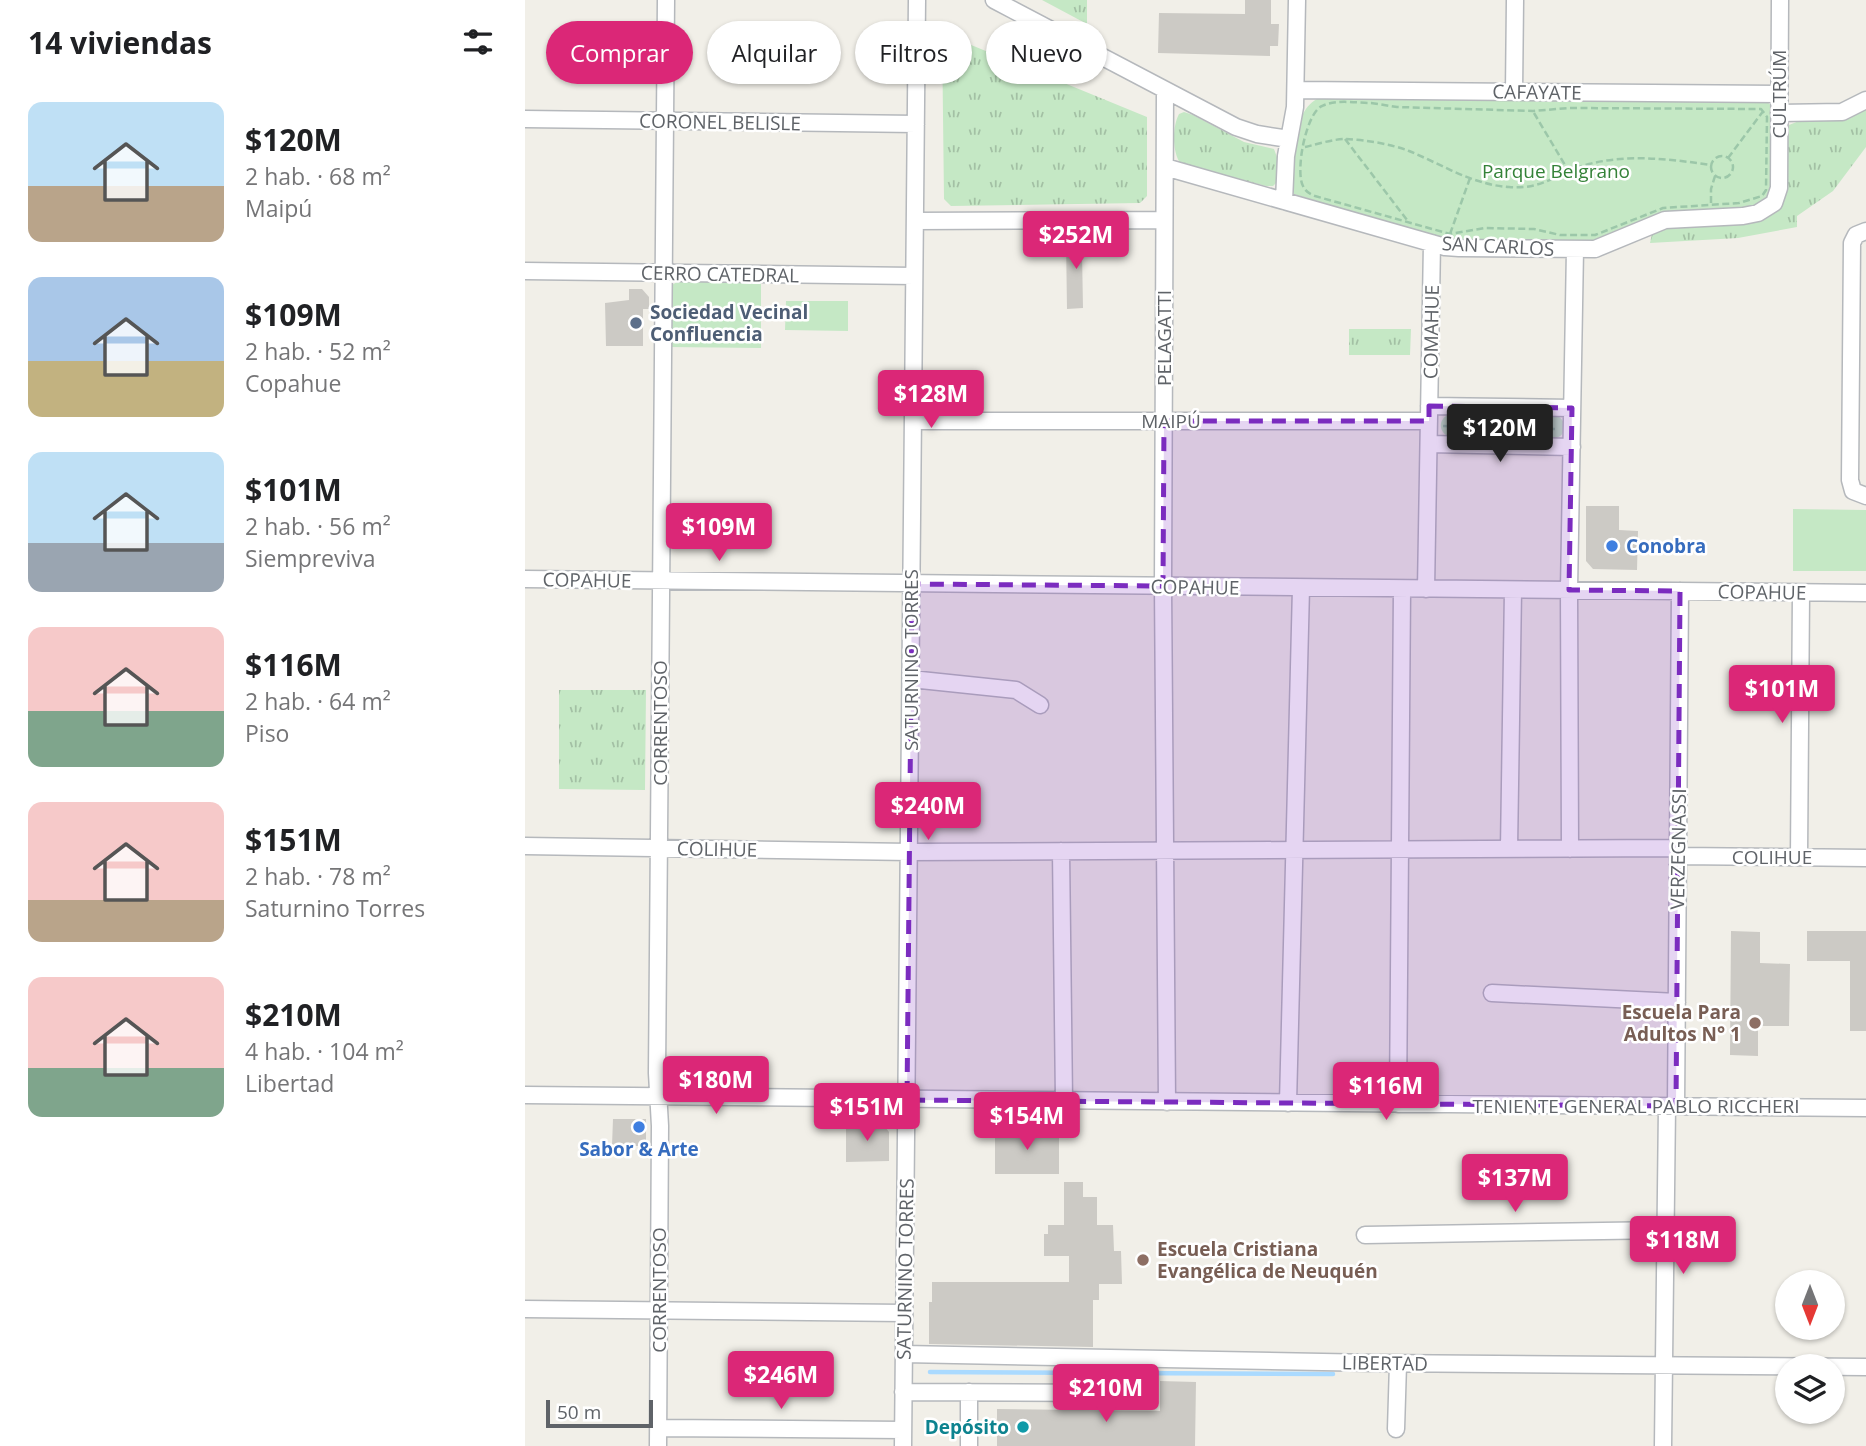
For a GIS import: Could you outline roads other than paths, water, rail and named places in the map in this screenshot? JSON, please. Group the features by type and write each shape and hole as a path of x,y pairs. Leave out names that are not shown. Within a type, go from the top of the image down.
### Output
{"street":[{"name":"CORRENTOSO","path":"658,1446 659,848 666,0"},
{"name":"SATURNINO TORRES","path":"903,1438 916,0"},
{"path":"994,0 1235,127 1289,139"},
{"path":"1285,201 1285,164 1296,90 1297,0"},
{"path":"1514,92 1515,0"},
{"name":"CULTRÚM","path":"1779,188 1772,112 1779,94 1780,0"},
{"name":"PELAGATTI","path":"1165,90 1163,586 1167,1102"},
{"name":"CAFAYATE","path":"1296,90 1779,94"},
{"path":"1772,112 1842,112 1866,100"},
{"name":"CORONEL BELISLE","path":"525,119 916,124"},
{"name":"SAN CARLOS","path":"1165,167 1432,243 1459,248 1601,248 1665,220 1743,216 1758,212 1774,203 1779,188"},
{"path":"915,221 1164,220"},
{"path":"1859,493 1850,480 1850,412 1852,247 1861,233"},
{"name":"COMAHUE","path":"1426,589 1429,444 1433,418 1432,243"},
{"path":"1570,849 1569,590 1575,249"},
{"name":"CERRO CATEDRAL","path":"525,271 914,276"},
{"name":"MAIPÚ","path":"913,421 1433,418 1572,408"},
{"path":"1429,444 1571,447"},
{"name":"COPAHUE","path":"525,579 1866,593"},
{"path":"1288,1103 1301,588"},
{"path":"1398,1104 1402,589"},
{"path":"1509,849 1513,590"},
{"name":"VERZEGNASSI","path":"1663,1446 1665,1230 1677,1002 1680,592"},
{"path":"1799,857 1801,593"},
{"path":"911,679 1016,690 1040,705"},
{"name":"COLIHUE","path":"525,846 910,852 1570,849 1866,858"},
{"path":"1061,851 1064,1101"},
{"path":"1492,993 1677,1002"},
{"name":"TENIENTE GENERAL PABLO RICCHERI","path":"525,1095 1866,1108"},
{"path":"1365,1235 1665,1230"},
{"path":"525,1309 904,1313"},
{"name":"LIBERTAD","path":"904,1354 1398,1364 1866,1367"},
{"path":"1396,1429 1398,1364"},
{"path":"903,1392 1117,1393"},
{"path":"969,1392 969,1446"},
{"path":"658,1428 903,1438"}],"waterway":[{"path":"930,1372 1333,1374"}],"place":[{"name":"Sociedad Vecinal Confluencia","path":"636,323"},
{"name":"Conobra","path":"1612,546"},
{"name":"Escuela Para Adultos N° 1","path":"1755,1023"},
{"name":"Sabor & Arte","path":"639,1127"},
{"name":"Escuela Cristiana Evangélica de Neuquén","path":"1143,1260"},
{"name":"Depósito","path":"1023,1427"}],"park label":[{"name":"Parque Belgrano","path":"1556,171"}]}
